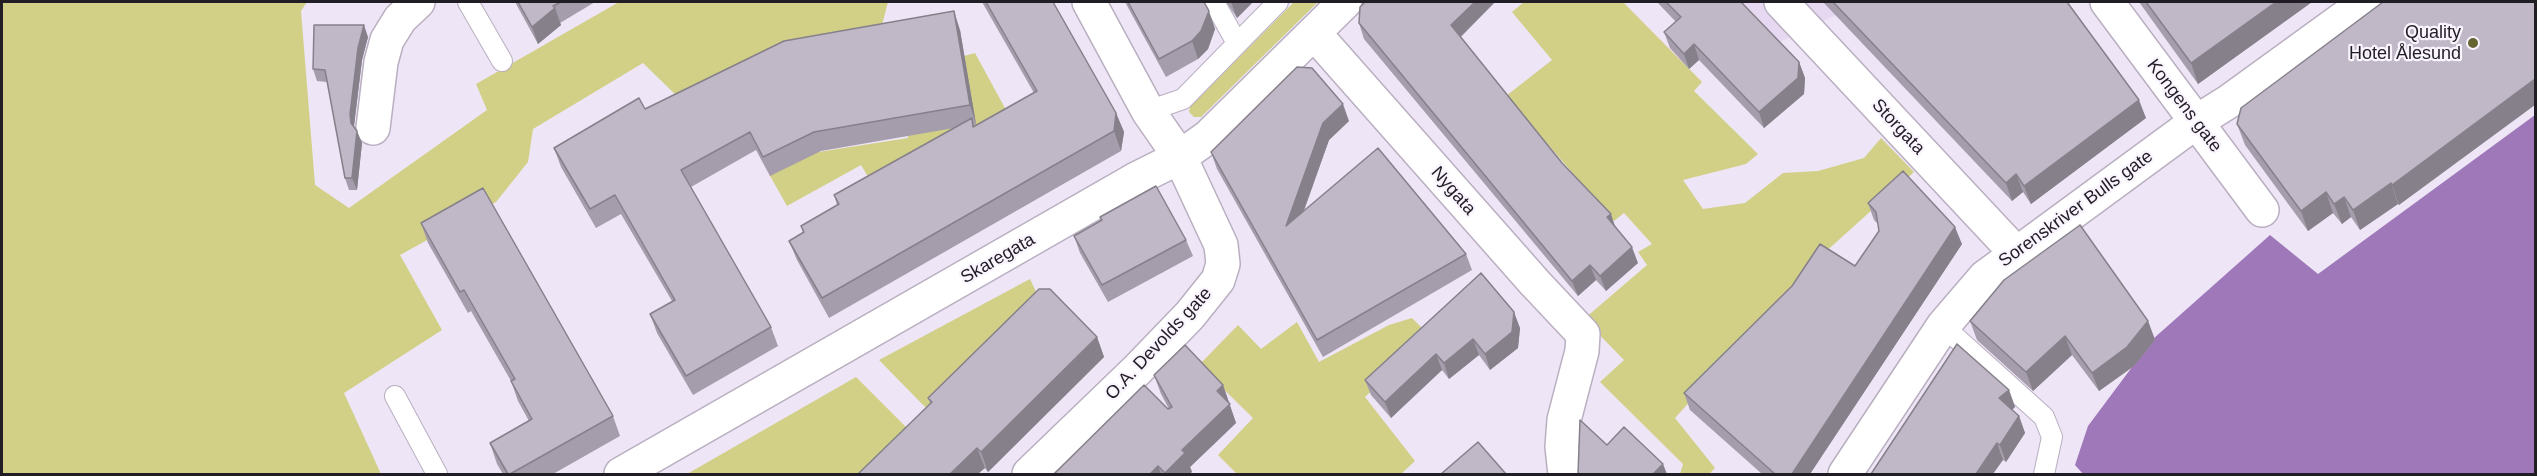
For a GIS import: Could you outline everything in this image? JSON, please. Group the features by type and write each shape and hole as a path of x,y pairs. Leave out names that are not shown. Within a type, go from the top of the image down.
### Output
{"street":[{"path":"373,128 381,62 387,40 400,19 418,2"},
{"name":"O.A. Devolds gate","path":"1029,474 1137,370 1190,315 1218,280 1222,264 1221,245 1180,157 1148,111 1089,2"},
{"name":"Skaregata","path":"621,474 1136,179 1180,157 1208,137 1345,2"},
{"name":"Storgata","path":"1781,2 2016,253"},
{"name":"Kongens gate","path":"2107,2 2262,210"},
{"name":"Sorenskriver Bulls gate","path":"1845,474 1943,326 1985,277 2196,122 2228,102 2366,2"},
{"name":"Nygata","path":"1314,33 1534,283 1583,333 1581,351 1564,420 1562,447 1565,474"}],"lane":[{"path":"468,2 502,61"},
{"path":"1148,111 1183,99 1278,2"},
{"path":"1214,3 1237,43"},
{"path":"1943,326 2044,417 2052,437 2044,474"},
{"path":"395,396 437,474"}],"shaded area":[{"path":"2,2 307,2 301,11 315,185 349,208 487,110 476,84 619,2 888,2 881,29 682,101 643,63 533,129 528,162 496,202 400,255 442,330 344,393 381,474 2,474"},
{"path":"1294,2 1318,2 1201,117 1194,117 1189,112 1190,107"},
{"path":"1524,2 1623,2 1702,82 1694,91 1758,154 1746,164 1683,180 1703,209 1745,203 1783,173 1818,171 1864,158 1881,138 1914,172 1822,255 1675,418 1715,468 1709,474 1680,474 1683,464 1600,382 1624,360 1584,319 1647,265 1638,252 1652,244 1624,213 1614,221 1506,96 1552,60 1512,12"},
{"path":"1684,2 1863,2 1740,61"},
{"path":"975,53 1012,121 876,190 861,165 787,206 769,174 812,153 908,138 905,110 964,56"},
{"path":"2535,115 2535,474 2083,474 2075,465 2088,426 2153,339 2270,235 2318,274"},
{"path":"1030,279 1038,296 927,409 879,360"},
{"path":"1412,318 1430,336 1365,397 1415,461 1401,474 1237,474 1218,455 1253,418 1199,365 1238,325 1261,349 1297,322 1319,362 1389,325"},
{"path":"856,377 908,429 864,474 687,474"}],"building":[{"path":"518,2 561,2 553,6 555,8 532,27"},
{"path":"986,2 1053,2 1116,113 1114,131 822,298 789,241 804,232 801,226 839,204 834,195 972,118 973,127 1037,91"},
{"path":"1128,2 1204,2 1209,11 1201,31 1192,41 1159,59"},
{"path":"1365,2 1475,2 1451,25 1562,163 1611,214 1607,217 1632,247 1600,276 1590,265 1572,281 1359,23 1360,7"},
{"path":"1666,2 1741,2 1799,62 1798,78 1759,112 1694,44 1684,54 1664,32 1681,17"},
{"path":"1833,2 2067,2 2139,100 2024,186 2016,174 2006,183"},
{"path":"2146,2 2276,2 2191,63"},
{"path":"2383,2 2535,2 2535,79 2392,185 2391,183 2353,210 2344,197 2334,204 2326,192 2301,211 2237,124 2241,108"},
{"path":"954,11 970,105 814,132 763,157 750,132 681,170 771,327 686,376 650,314 675,300 615,195 590,209 554,148 639,98 645,109 784,41"},
{"path":"314,25 364,25 358,48 350,114 351,123 357,131 352,178 345,178 325,70 313,69"},
{"path":"1297,67 1312,68 1343,104 1323,123 1286,226 1378,148 1466,254 1317,340 1211,152"},
{"path":"1903,171 1955,227 1792,474 1775,474 1684,393 1792,286 1820,244 1855,266 1879,231 1876,212 1868,203"},
{"path":"1156,186 1186,240 1102,285 1074,236 1102,220 1100,217"},
{"path":"483,188 613,416 510,474 490,443 532,419 511,381 515,379 464,290 460,292 421,223"},
{"path":"2080,225 2148,321 2127,347 2092,373 2065,336 2026,372 1970,321 2004,280"},
{"path":"1481,273 1514,312 1512,332 1485,354 1473,339 1444,363 1436,354 1385,402 1365,380"},
{"path":"1039,289 1050,289 1097,337 981,452 977,448 950,474 858,474 932,402 928,398"},
{"path":"1957,344 2009,390 1999,398 2019,416 2000,445 1997,443 1976,474 1871,474"},
{"path":"1185,345 1223,385 1217,391 1230,404 1182,450 1185,453 1165,473 1158,466 1150,474 1054,474 1144,385 1168,409 1172,407 1154,375"},
{"path":"1580,420 1607,445 1624,427 1663,464 1653,474 1578,474"},
{"path":"1478,442 1506,474 1441,474"}],"place":[{"name":"Quality Hotel Ålesund","path":"2473,43"}]}
